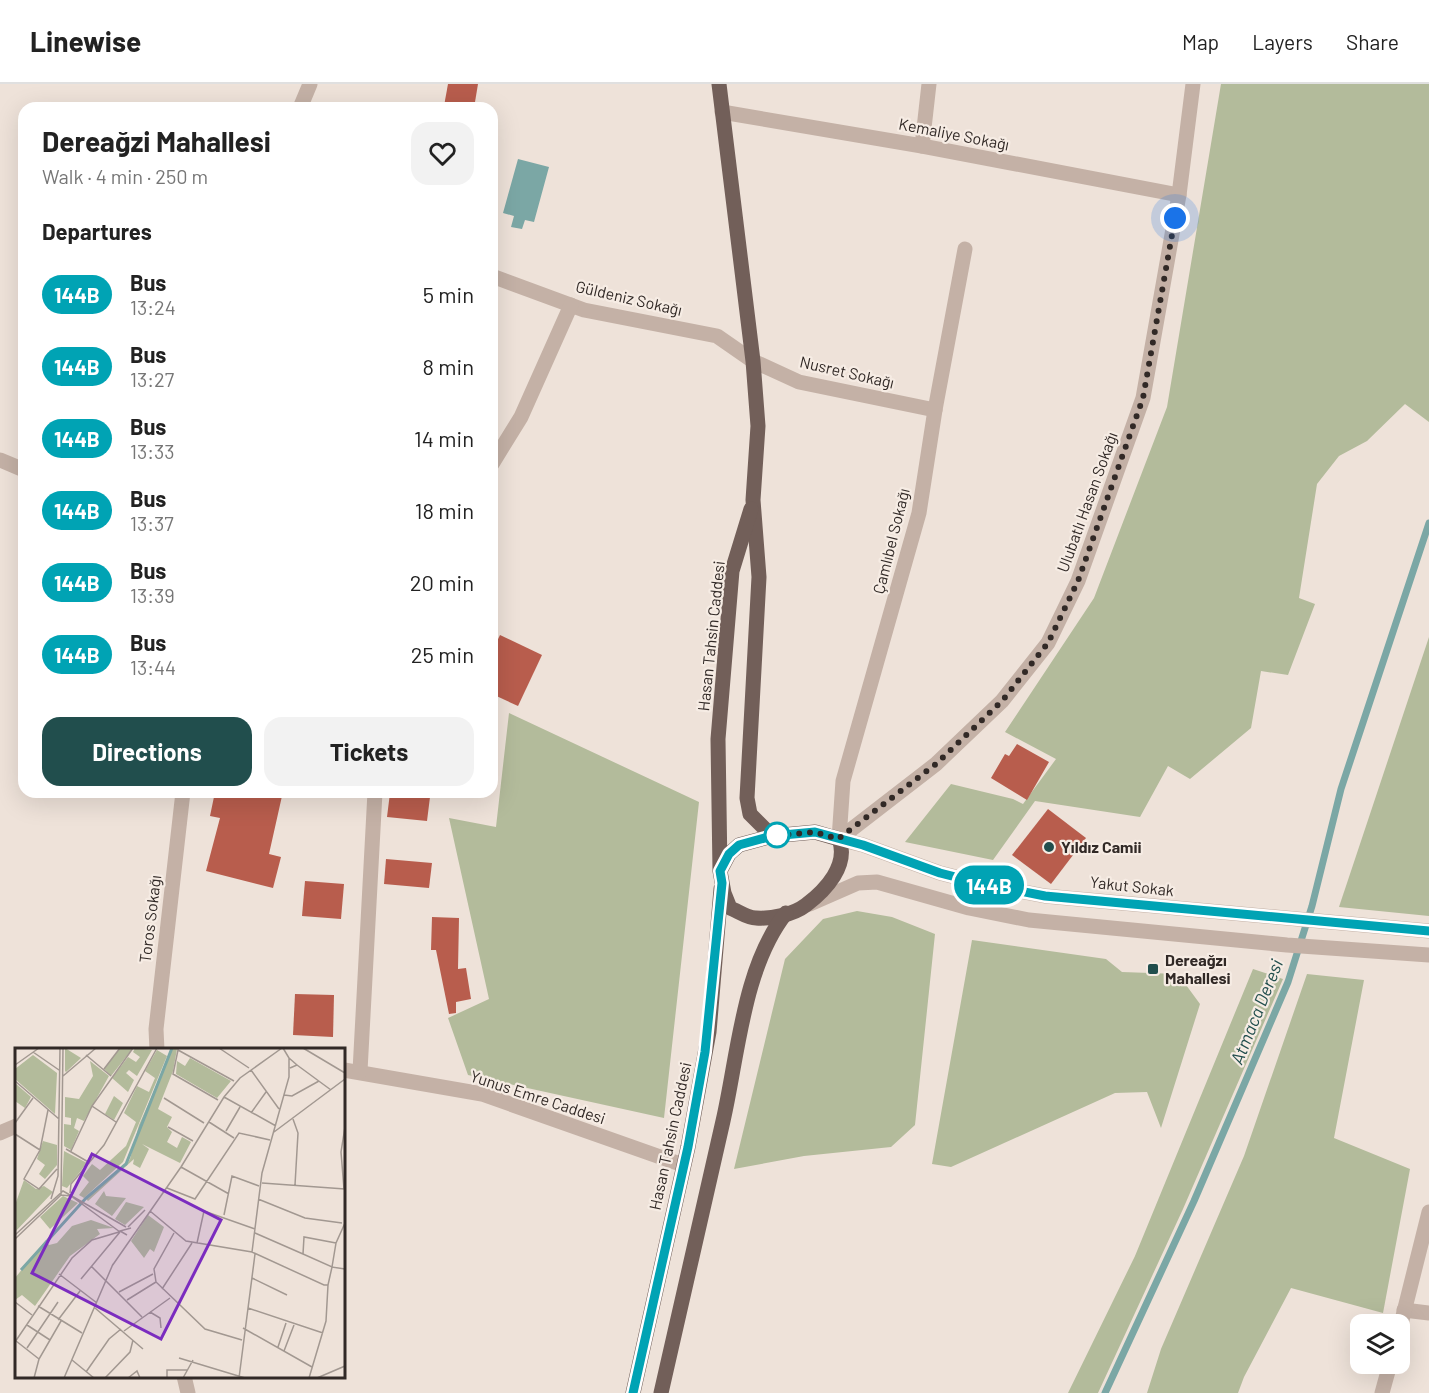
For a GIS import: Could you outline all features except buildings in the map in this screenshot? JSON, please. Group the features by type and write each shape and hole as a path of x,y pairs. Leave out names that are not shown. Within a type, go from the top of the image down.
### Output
{"main road":[{"path":"719,84 753,361 758,426 753,500 759,578 747,798 750,814 772,836"},
{"name":"Hasan Tahsin Caddesi","path":"633,1393 688,1147 708,1032 721,877 718,739 732,571 753,500"},
{"path":"815,832 838,839 842,848 833,879 804,907 774,918 753,918 730,908 721,877 729,854 739,845 772,836 815,832"},
{"path":"661,1393 724,1120 750,989 769,937 786,914"}],"street":[{"path":"302,102 310,84"},
{"path":"922,146 930,84"},
{"name":"Ulubatlı Hasan Sokağı","path":"838,839 936,764 1002,701 1048,643 1078,581 1143,398 1179,195 1193,84"},
{"name":"Kemaliye Sokağı","path":"722,112 922,146 1179,195"},
{"name":"Çamlıbel Sokağı","path":"838,839 843,781 919,513 964,249"},
{"name":"Güldeniz Sokağı","path":"498,278 584,310 717,336 753,361"},
{"path":"498,454 525,410 572,305"},
{"name":"Nusret Sokağı","path":"753,361 799,382 935,410"},
{"path":"0,460 18,468"},
{"name":"Toros Sokağı","path":"157,1048 156,1029 182,798"},
{"path":"360,1071 375,798"},
{"name":"Yakut Sokak","path":"838,839 863,845 940,873 1045,896 1429,931"},
{"path":"804,907 858,884 877,882 969,908 1029,920 1287,945 1429,955"},
{"name":"Yunus Emre Caddesi","path":"345,1070 482,1094 683,1165"},
{"path":"0,1133 15,1126"},
{"path":"1403,1314 1429,1212"},
{"path":"1404,1310 1429,1313"},
{"path":"1382,1393 1387,1374"},
{"path":"184,1378 188,1393"}],"green space":[{"path":"1221,84 1429,84 1429,422 1405,404 1367,441 1339,456 1317,484 1299,598 1315,604 1288,675 1261,671 1251,728 1190,779 1168,766 1140,817 1035,801 993,860 905,842 951,784 1013,799 1023,804 1056,759 1005,732 1094,598 1167,407"},
{"path":"1429,637 1429,916 1339,907"},
{"path":"509,713 699,802 664,1118 468,1075 448,1018 489,999 449,818 496,827"},
{"path":"857,911 892,917 935,934 915,1125 891,1147 804,1156 734,1169 785,959 823,919"},
{"path":"972,940 1106,959 1122,972 1178,974 1200,1004 1161,1128 1147,1092 1115,1093 951,1167 932,1164"},
{"path":"1253,969 1283,979 1183,1209 1098,1393 1068,1393 1135,1256"},
{"path":"1307,974 1364,980 1334,1138 1410,1169 1383,1313 1291,1288 1244,1377 1238,1393 1147,1393 1161,1349 1244,1156"}],"water":[{"path":"518,159 549,167 534,222 525,220 522,229 511,227 514,216 503,213"}],"waterway":[{"name":"Atmaca Deresi","path":"1105,1393 1194,1201 1288,982 1312,906 1341,789 1429,523"}],"bus line":[{"name":"144B","path":"633,1393 688,1147 708,1032 722,883 720,871 729,854 739,845 772,836 815,832 863,845 940,873 1045,896 1429,931"}],"place":[{"name":"Yıldız Camii","path":"1049,847"},
{"name":"Dereağzı Mahallesi","path":"1153,969"}],"route":[{"path":"777,835 772,836 815,832 838,839 936,764 1002,701 1048,643 1078,581 1143,398 1175,218"}]}
